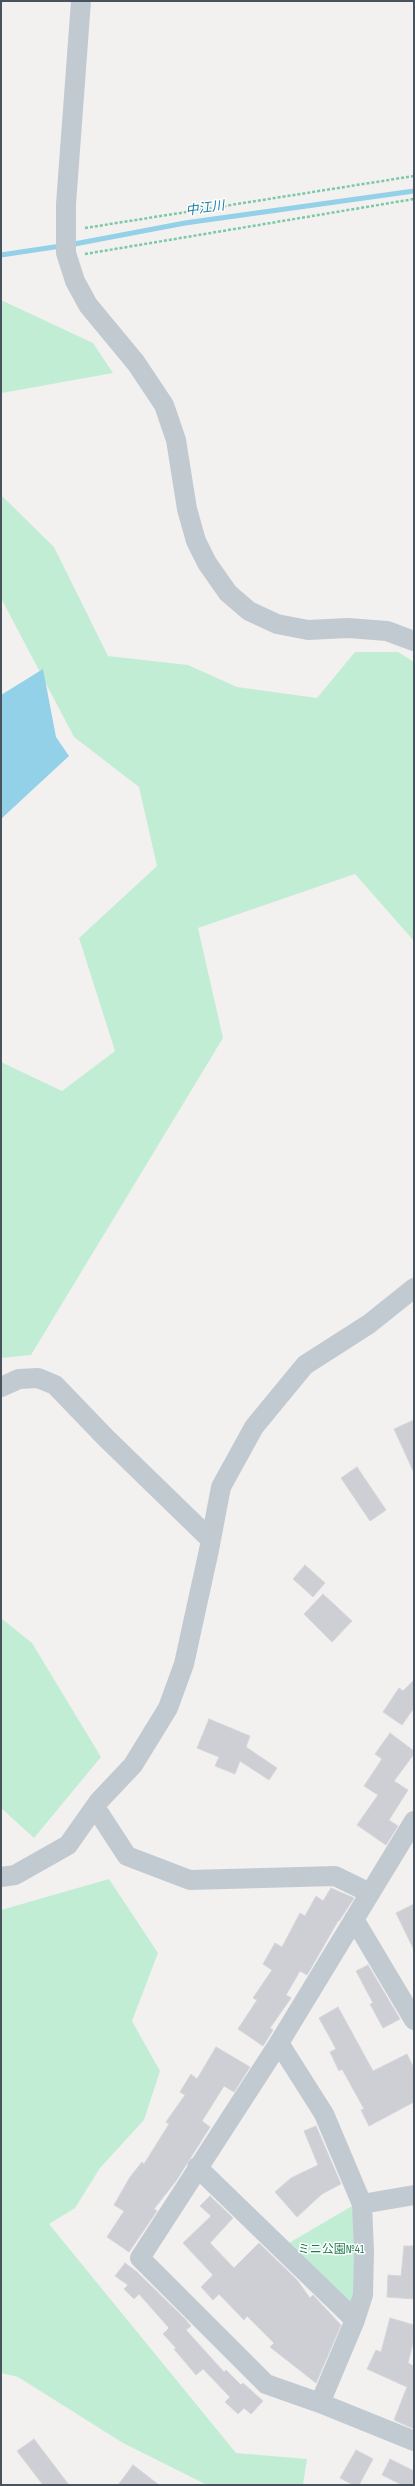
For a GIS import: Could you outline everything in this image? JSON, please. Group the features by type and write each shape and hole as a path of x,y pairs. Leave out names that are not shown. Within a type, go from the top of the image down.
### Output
{"street":[{"path":"81,1 66,245 75,281 88,305 136,363 164,405 176,440 187,509 196,541 207,563 228,593 249,611 277,624 308,630 348,628 387,631 414,641"},
{"path":"1,1877 15,1875 68,1845 95,1807 132,1764 168,1708 184,1664 221,1486 254,1426 304,1364 370,1324 414,1288"},
{"path":"1,1388 19,1379 38,1378 55,1385 106,1438 211,1540"},
{"path":"95,1807 127,1856 190,1880 335,1876 370,1893"},
{"path":"414,1821 279,2043 197,2167 140,2258 266,2384 320,2403 414,2441"},
{"path":"354,1919 414,2020"},
{"path":"279,2043 324,2114 362,2204 364,2251 363,2295 355,2320 320,2403"},
{"path":"197,2167 355,2320"},
{"path":"362,2204 414,2195"}],"path":[{"path":"66,245 414,176"},
{"path":"66,245 414,199"}],"green space":[{"path":"1,300 93,343 113,373 2,393 1,395"},
{"path":"1,495 54,547 108,656 188,665 237,687 317,698 355,652 398,652 414,662 414,941 355,874 198,928 223,1038 31,1355 1,1358 1,1062 62,1091 115,1051 79,938 157,866 139,787 74,737 1,598"},
{"path":"1,1618 32,1643 101,1757 34,1838 1,1808"},
{"path":"109,1879 158,1953 132,2021 160,2071 144,2120 100,2168 75,2208 49,2224 236,2453 307,2459 303,2485 207,2485 123,2443 18,2377 1,2373 1,1910"},
{"name":"ミニ公園№41","path":"352,2206 358,2244 355,2300 344,2304 289,2243"}],"water":[{"path":"43,669 56,737 69,756 1,819 1,695"}],"building":[{"path":"414,1420 414,1473 394,1429"},
{"path":"357,1467 386,1510 370,1521 341,1478"},
{"path":"305,1565 325,1583 313,1597 293,1579"},
{"path":"323,1594 352,1621 332,1642 304,1614"},
{"path":"414,1680 414,1708 402,1725 383,1712 399,1688 403,1691"},
{"path":"209,1719 250,1736 246,1747 277,1768 269,1780 240,1761 235,1774 215,1766 219,1757 197,1748"},
{"path":"390,1733 414,1751 414,1754 394,1781 408,1790 389,1820 398,1826 386,1845 357,1825 378,1795 364,1786 382,1759 375,1754"},
{"path":"331,1888 354,1898 338,1921 307,1975 300,1971 286,1995 291,1998 270,2028 273,2030 263,2046 238,2029 257,2000 253,1998 272,1970 263,1964 275,1943 282,1947 300,1913 305,1916 316,1896 323,1901"},
{"path":"414,1904 414,1950 396,1913"},
{"path":"368,1965 400,2019 383,2028 370,2004 373,2003 356,1971"},
{"path":"338,2007 373,2071 407,2054 414,2068 414,2102 369,2126 361,2110 364,2109 342,2069 339,2071 330,2052 336,2049 319,2018"},
{"path":"216,2047 250,2067 234,2092 224,2086 202,2121 210,2127 176,2181 154,2209 157,2211 129,2252 107,2237 124,2211 114,2205 130,2177 142,2162 144,2164 169,2124 166,2122 185,2095 180,2092 191,2074 197,2079"},
{"path":"316,2126 341,2184 322,2194 297,2217 275,2192 291,2178 318,2165 304,2131"},
{"path":"210,2196 233,2218 210,2243 234,2268 259,2243 297,2280 310,2298 313,2295 341,2325 316,2383 270,2347 274,2343 247,2316 244,2320 219,2294 213,2300 201,2287 213,2275 183,2243 211,2216 200,2206"},
{"path":"404,2246 414,2246 414,2299 387,2297 388,2275 401,2276"},
{"path":"125,2263 137,2272 185,2319 191,2326 186,2330 224,2372 226,2370 241,2385 243,2383 263,2401 251,2414 244,2408 238,2414 225,2402 230,2397 203,2369 196,2375 174,2349 176,2348 163,2334 169,2328 139,2294 134,2299 124,2289 128,2285 115,2276"},
{"path":"390,2318 414,2325 414,2339 408,2363 414,2366 414,2429 394,2420 407,2387 367,2369 376,2350 381,2352"},
{"path":"34,2439 69,2485 43,2485 17,2451"},
{"path":"356,2450 373,2459 359,2485 353,2485 340,2478"},
{"path":"390,2459 414,2471 414,2485 402,2485 382,2475"},
{"path":"133,2465 159,2485 118,2485"}],"waterway":[{"name":"中江川","path":"69,245 185,223 414,191"},
{"name":"中江川","path":"1,255 61,246"}]}
